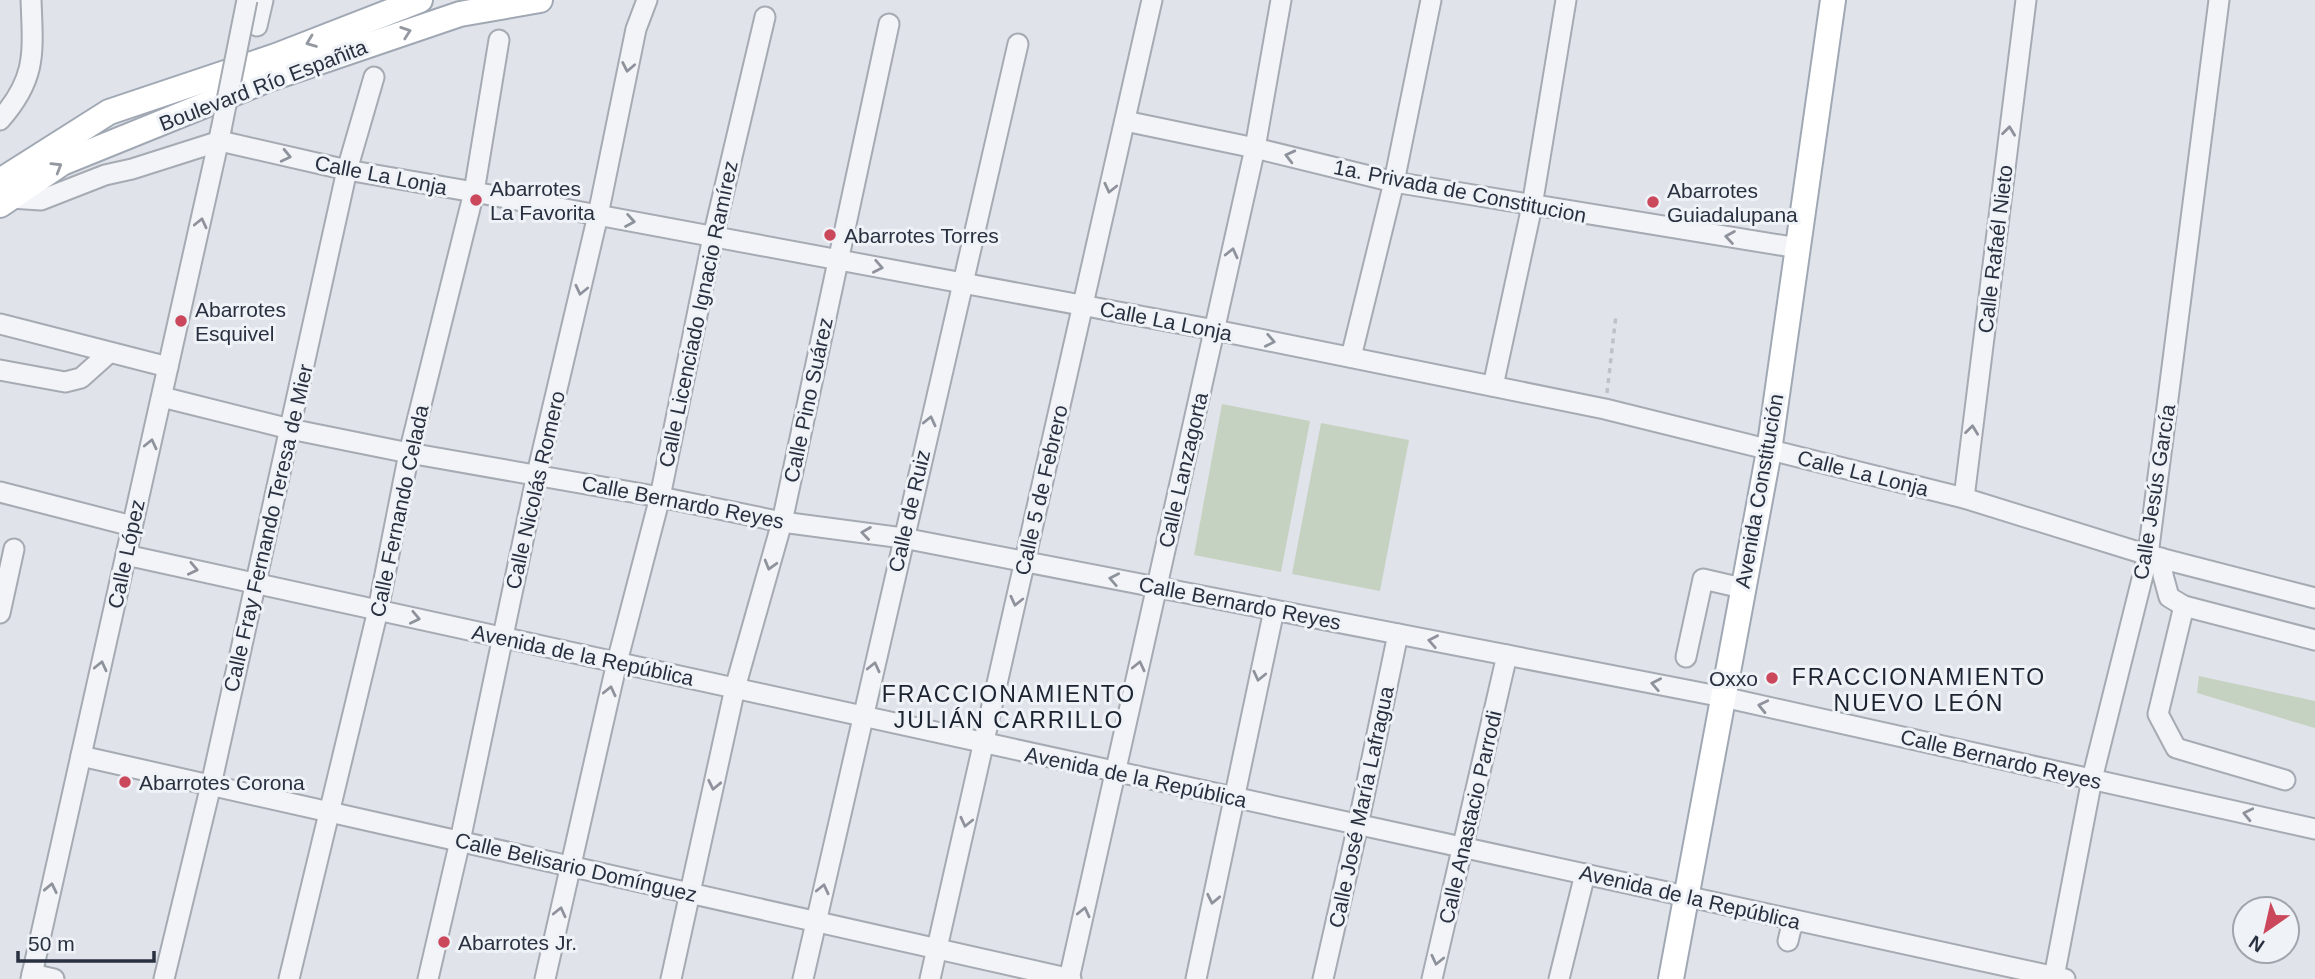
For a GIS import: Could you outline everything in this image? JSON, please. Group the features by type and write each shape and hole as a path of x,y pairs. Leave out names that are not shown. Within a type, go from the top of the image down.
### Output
{"main road":[{"name":"Boulevard Río Españita","path":"3,195 109,112 276,56 420,0"},
{"name":"Boulevard Río Españita","path":"3,195 62,163 269,79 460,14 540,0"},
{"name":"Avenida Constitución","path":"1671,979 1769,451 1833,0"},
{"path":"0,163 82,113 109,112"}],"street":[{"path":"0,120 13,105 29,75 33,51 31,0"},
{"name":"Calle López","path":"32,977 220,135 247,0"},
{"path":"257,26 263,0"},
{"name":"Calle 5 de Febrero","path":"930,979 1152,0"},
{"name":"Calle Lanzagorta","path":"1070,979 1255,148 1281,0"},
{"path":"1351,357 1394,182 1431,0"},
{"path":"1493,386 1532,206 1566,0"},
{"name":"Calle Rafaél Nieto","path":"1964,498 2026,0"},
{"name":"Calle Jesús García","path":"2059,978 2092,779 2155,556 2219,0"},
{"name":"Calle Nicolás Romero","path":"428,979 460,841 537,474 598,215 636,29 647,1"},
{"name":"Calle Licenciado Ignacio Ramírez","path":"545,979 617,662 660,497 713,237 765,17"},
{"name":"Calle Pino Suárez","path":"671,979 735,688 782,522 889,24"},
{"name":"Calle Fernando Celada","path":"289,979 331,812 378,610 410,453 474,191 499,40"},
{"name":"Calle de Ruiz","path":"803,979 1018,44"},
{"name":"Calle Fray Fernando Teresa de Mier","path":"164,979 211,785 347,170 374,77"},
{"name":"1a. Privada de Constitucion","path":"1125,121 1255,148 1394,182 1798,248"},
{"path":"3,195 41,200 220,135"},
{"name":"Calle La Lonja","path":"220,135 347,170 474,191 1214,330 1605,410 1964,498 2155,556 2315,597"},
{"path":"0,324 168,367"},
{"path":"0,370 65,383 81,378 109,353"},
{"name":"Calle Bernardo Reyes","path":"162,397 290,429 410,453 537,474 782,522 903,538 1723,697 2315,829"},
{"path":"0,492 132,526"},
{"path":"0,613 14,549"},
{"name":"Avenida de la República","path":"126,555 2059,978"},
{"path":"2155,556 2169,597 2184,606 2315,640"},
{"path":"1686,657 1703,579 1742,588"},
{"path":"2184,606 2158,714 2176,748 2285,780"},
{"path":"1196,979 1274,610"},
{"name":"Calle José María Lafragua","path":"1323,979 1359,825 1398,634"},
{"name":"Calle Anastacio Parrodi","path":"1432,979 1507,655"},
{"name":"Calle Belisario Domínguez","path":"80,756 1070,979"},
{"path":"1559,979 1585,874"},
{"path":"1788,941 1793,920"},
{"path":"32,977 54,979"}],"path":[{"path":"1605,410 1616,315"}],"green space":[{"path":"1222,404 1310,421 1281,572 1194,555"},
{"path":"1321,423 1409,440 1380,591 1292,574"},
{"path":"2199,676 2315,701 2315,728 2197,693"}],"place":[{"name":"Abarrotes La Favorita","path":"476,200"},
{"name":"Abarrotes Guiadalupana","path":"1653,202"},
{"name":"Abarrotes Torres","path":"830,235"},
{"name":"Abarrotes Esquivel","path":"181,321"},
{"name":"Oxxo","path":"1772,678"},
{"name":"Abarrotes Corona","path":"125,782"},
{"name":"Abarrotes Jr.","path":"444,942"}],"district":[{"name":"FRACCIONAMIENTO NUEVO LEÓN","path":"1919,690"},
{"name":"FRACCIONAMIENTO JULIÁN CARRILLO","path":"1009,707"}]}
